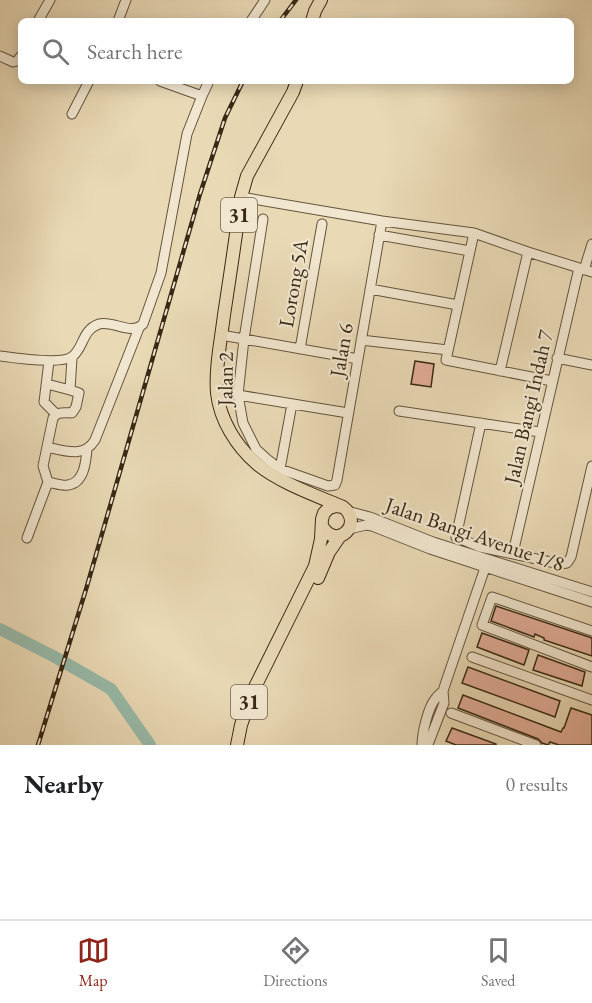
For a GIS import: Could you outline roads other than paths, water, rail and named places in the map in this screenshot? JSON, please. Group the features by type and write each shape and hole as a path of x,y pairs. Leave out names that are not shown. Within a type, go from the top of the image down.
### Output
{"main road":[{"path":"313,18 321,0"},
{"name":"31","path":"237,745 252,693 315,566 321,539 322,522 316,506 303,496 254,471 226,438 216,413 213,390 241,197 247,176 296,84"},
{"name":"31","path":"218,361 217,394 223,416 233,438 245,452 258,465 272,474 345,509"},
{"path":"336,506 345,509 351,519 345,533 334,536 325,531 322,522 324,513 336,506"},
{"name":"31","path":"269,661 274,658 303,608 329,552 345,533"}],"street":[{"path":"40,18 50,0"},
{"path":"119,18 126,0"},
{"path":"253,18 265,0"},
{"path":"0,56 13,62 18,60"},
{"path":"72,114 87,84"},
{"path":"168,84 201,96"},
{"path":"48,482 68,485 77,481 85,466 87,449 95,440 139,328 143,324 161,273 187,134 207,84"},
{"path":"241,197 382,221 474,233 585,270"},
{"name":"Jalan 2","path":"263,219 244,339 238,395 243,423 256,449 280,469 328,486 335,485"},
{"name":"Jalan 6","path":"335,485 382,221"},
{"name":"Lorong 5A","path":"300,349 322,224"},
{"path":"447,355 474,233"},
{"path":"379,235 470,251"},
{"name":"Jalan Bangi Indah 7","path":"513,554 557,358 592,244"},
{"path":"500,371 528,252"},
{"path":"370,289 458,304"},
{"path":"70,390 72,358 91,328 107,323 133,329 139,328"},
{"path":"221,335 358,359"},
{"path":"361,340 447,355 500,371 552,381"},
{"path":"0,356 49,361 72,358"},
{"path":"557,358 592,366"},
{"path":"49,361 44,402 56,414"},
{"path":"27,538 48,482 44,466 53,418 61,412 72,413 79,393 47,384"},
{"path":"238,395 348,413"},
{"path":"280,469 292,404"},
{"path":"399,411 540,432"},
{"path":"481,423 456,537 480,547 560,564 567,563 571,557 590,487 592,466"},
{"path":"47,447 73,452 87,449"},
{"name":"Jalan Bangi Avenue 1/8","path":"345,509 592,602"},
{"name":"Jalan Bangi Avenue 1/8","path":"345,533 366,525 372,526 430,549 592,592"},
{"path":"424,745 429,742 439,720 444,703 443,691 486,563"},
{"path":"592,631 492,597 482,625 592,667"},
{"path":"472,657 592,700"},
{"path":"451,713 536,745"}],"waterway":[{"path":"0,629 111,689 150,745"}],"railway":[{"path":"282,18 296,0"},
{"path":"38,745 87,586 200,194 225,118 242,84"}]}
